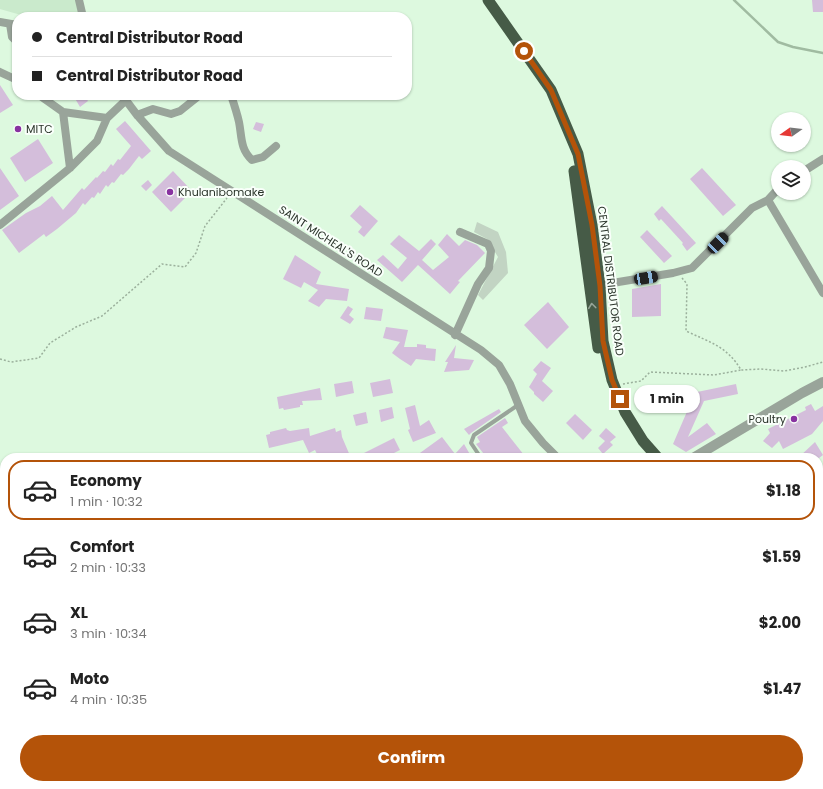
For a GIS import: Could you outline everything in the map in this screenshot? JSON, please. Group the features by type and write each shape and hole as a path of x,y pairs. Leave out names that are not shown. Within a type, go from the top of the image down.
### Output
{"highway":[{"name":"CENTRAL DISTRIBUTOR ROAD","path":"480,0 547,97 568,148 595,286 603,341 615,387 626,412 643,441 654,453"},
{"name":"CENTRAL DISTRIBUTOR ROAD","path":"488,0 551,90 578,154 592,225 596,341 605,382 620,416 646,453"}],"street":[{"path":"79,0 81,12"},
{"path":"0,22 12,25"},
{"path":"0,72 12,78"},
{"path":"45,100 63,112 107,118"},
{"path":"0,225 70,168 97,141 107,118 122,100"},
{"name":"SAINT MICHEAL'S ROAD","path":"126,100 137,115 170,151 455,335 481,350 499,365 510,384 525,421 553,453"},
{"path":"137,115 153,109 171,114 180,111 194,100"},
{"path":"233,100 240,123 241,142 246,154 252,160 263,157 276,146"},
{"path":"63,112 70,168"},
{"path":"811,167 823,159"},
{"path":"595,286 692,268 752,208 768,200 771,197"},
{"path":"768,200 823,293"},
{"path":"455,335 478,284 489,268 490,257 488,244 460,232"},
{"path":"702,453 823,382"}],"lane":[{"path":"478,453 471,442 474,435 518,405"}],"path":[{"path":"0,359 11,362 39,358 50,343 76,326 102,316 162,264 185,267 196,253 204,226 232,192"},
{"path":"676,272 687,284 686,331 714,342 734,358 741,370"},
{"path":"615,387 641,381 650,372 714,375 741,370 761,369 784,371 805,368 823,362"}],"shaded area":[{"path":"0,0 78,0 78,12 12,12 0,9"},
{"path":"477,222 498,232 506,252 508,273 483,300 478,295 498,257 487,239 474,232"}],"building":[{"path":"812,0 823,0 823,12 813,12"},
{"path":"0,85 13,105 0,113"},
{"path":"76,100 87,100 88,101 80,107"},
{"path":"125,121 151,151 142,159 139,156 123,175 121,174 114,183 112,182 108,187 106,185 100,194 98,192 94,198 92,197 85,205 83,203 76,213 57,229 46,237 44,234 19,253 2,230 26,213 40,206 52,196 63,210 82,188 84,190 103,171 105,172 111,164 113,166 118,159 120,160 131,146 116,129"},
{"path":"256,122 264,124 261,132 253,129"},
{"path":"38,139 53,163 25,182 10,158"},
{"path":"0,168 19,196 0,210"},
{"path":"702,168 736,205 723,216 690,179"},
{"path":"173,171 192,191 171,212 152,192"},
{"path":"148,180 152,185 146,191 141,186"},
{"path":"360,205 378,221 364,237 358,232 362,227 350,216"},
{"path":"662,206 696,243 687,251 682,244 683,243 661,219 659,221 654,214"},
{"path":"647,230 672,256 664,263 640,237"},
{"path":"447,234 459,246 465,240 477,245 485,253 458,281 460,282 450,294 418,265 402,282 377,260 383,255 398,269 407,258 390,244 399,235 419,251 431,239 436,244 422,260 433,270 449,257 438,245"},
{"path":"295,255 321,272 316,284 349,289 347,301 326,299 319,307 308,301 318,290 304,282 301,288 283,279"},
{"path":"661,284 661,316 632,317 632,289"},
{"path":"548,302 569,327 547,349 524,325"},
{"path":"348,306 353,309 349,315 354,319 350,324 340,318"},
{"path":"366,307 383,309 381,321 364,319"},
{"path":"386,327 408,330 404,347 417,347 417,344 426,345 426,348 436,349 435,361 416,359 411,366 400,359 392,353 400,342 383,338"},
{"path":"456,345 454,358 474,360 469,370 444,372 448,362 445,362"},
{"path":"541,361 551,368 542,381 553,391 543,402 529,387 537,374 533,370"},
{"path":"390,379 393,393 373,397 370,383"},
{"path":"352,381 354,393 336,397 334,384"},
{"path":"736,384 738,394 704,401 688,437 707,423 716,434 686,452 673,444 692,400 700,403 697,392"},
{"path":"320,388 322,400 302,401 303,405 300,405 300,407 284,410 283,408 279,409 277,397"},
{"path":"811,404 815,411 823,406 823,421 812,434 783,449 779,441 772,448 763,441 770,433 768,429 806,410 805,407"},
{"path":"415,405 420,426 429,420 436,433 413,442 408,430 410,429 405,408"},
{"path":"392,407 394,418 381,422 379,410"},
{"path":"499,409 501,412 469,435 464,429"},
{"path":"366,412 368,423 356,426 353,415"},
{"path":"575,414 592,430 583,440 566,423"},
{"path":"505,418 508,423 502,427 522,453 483,453 476,444 480,442 477,437"},
{"path":"286,428 290,431 309,428 310,436 335,428 336,432 341,430 342,437 349,453 316,453 315,450 309,453 303,440 269,448 266,435 270,434 270,432"},
{"path":"606,428 616,437 610,442 613,445 604,453 602,453 598,448 605,441 599,436"},
{"path":"442,437 454,453 420,453"},
{"path":"394,438 400,450 394,453 364,453"},
{"path":"815,442 822,453 803,453"},
{"path":"464,444 469,453 456,453"}],"waterway":[{"path":"734,0 778,42 793,47 823,53"}],"place":[{"name":"MITC","path":"18,129"},
{"name":"Khulanibomake","path":"170,192"},
{"name":"Poultry","path":"794,419"}],"route":[{"path":"524,51 551,90 578,154 592,225 600,286 603,341 612,380 620,399"}]}
